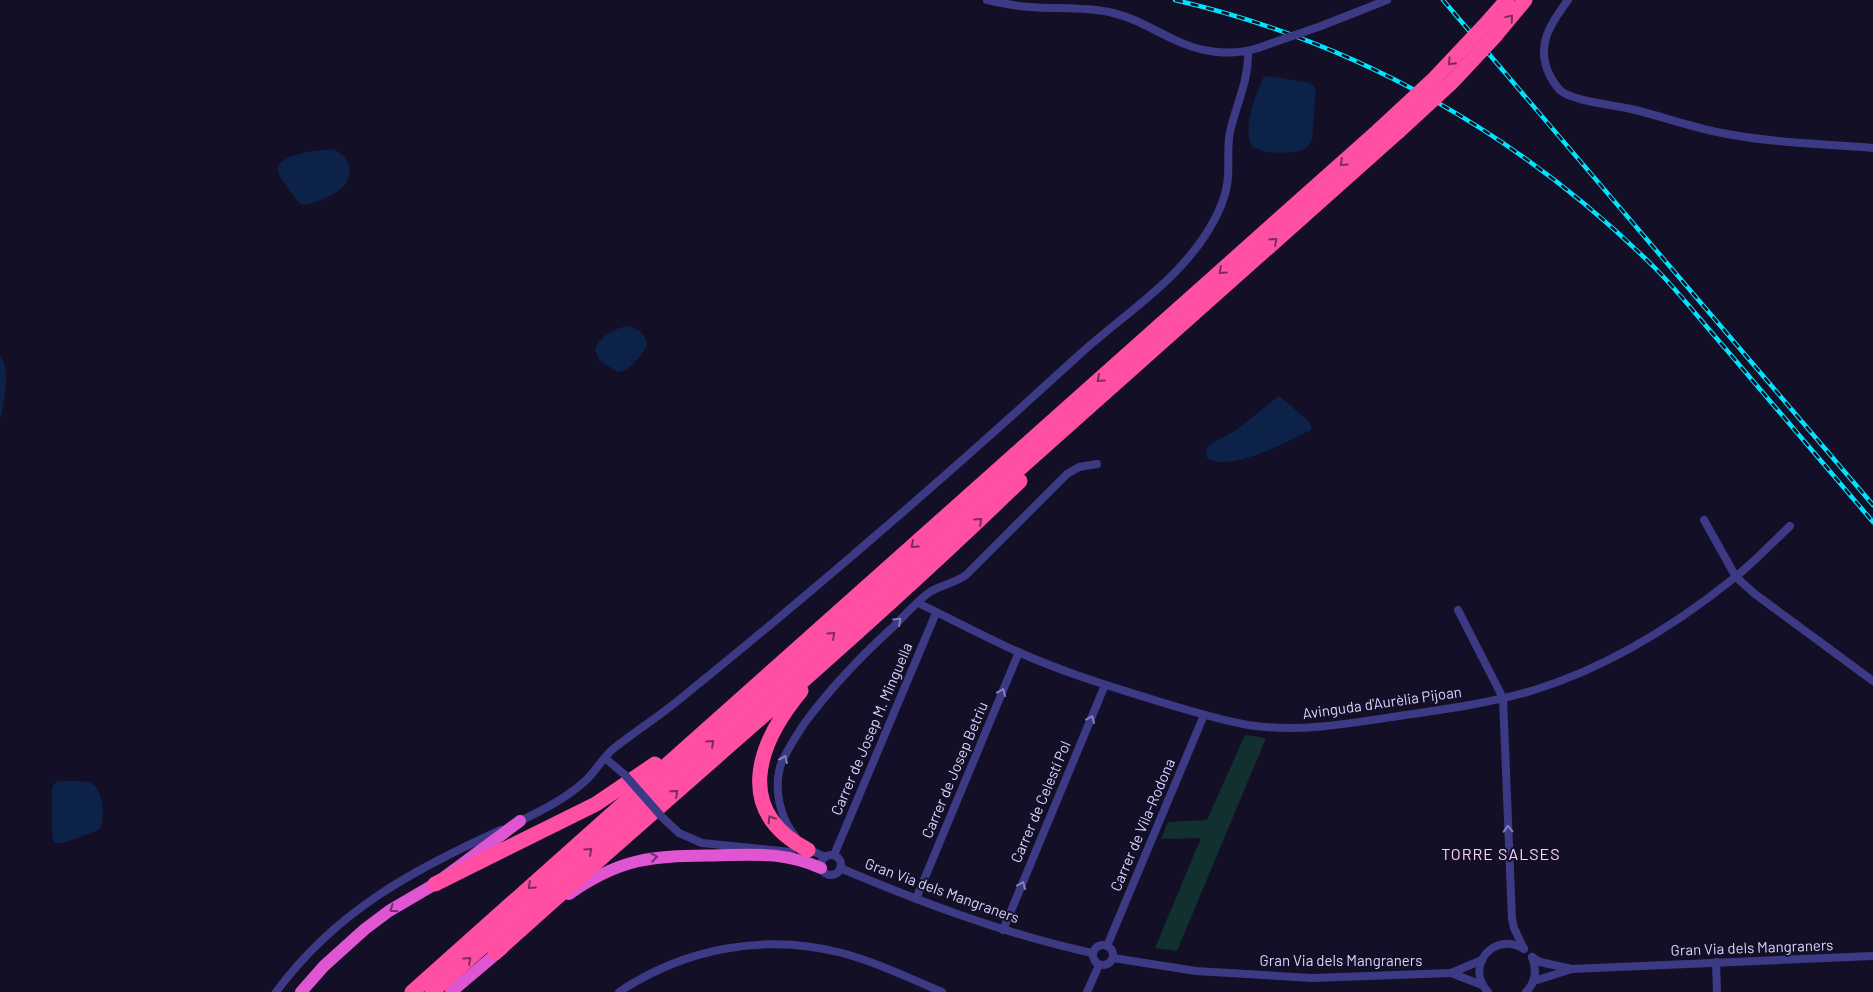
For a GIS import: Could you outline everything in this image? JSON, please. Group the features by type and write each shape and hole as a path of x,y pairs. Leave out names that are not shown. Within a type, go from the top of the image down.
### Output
{"highway":[{"path":"432,992 1399,131 1451,82 1489,31 1507,0"},
{"path":"412,992 1435,78 1525,0"},
{"path":"452,992 961,537 1230,288 1238,274"},
{"path":"808,850 791,841 777,828 762,801 759,770 765,748 773,731 795,698 821,670 929,572 961,537"},
{"path":"302,992 339,951 364,929 389,911 435,884 569,818 616,792 667,755 750,684 764,679"},
{"path":"435,884 520,821"},
{"path":"495,954 514,942 580,887 602,873 632,862 676,855 769,854 822,862"}],"street":[{"path":"987,0 1030,7 1085,8 1110,12 1137,21 1172,39 1196,48 1226,52 1248,52 1387,0"},
{"path":"1568,0 1548,31 1543,54 1546,67 1562,92 1578,98 1632,109 1721,133 1769,141 1873,148"},
{"path":"276,992 317,944 340,922 375,896 428,864 557,802 578,787 613,749 675,704 875,535 1184,264 1206,234 1219,210 1224,195 1228,175 1229,136 1246,80 1248,52"},
{"path":"822,862 792,833 779,804 778,778 784,758 801,730 838,680 929,593 956,582 968,574 1067,474 1079,467 1097,464"},
{"path":"1704,520 1736,577 1755,594 1873,681"},
{"name":"Avinguda d'Aurèlia Pijoan","path":"918,603 1018,652 1105,685 1204,715 1265,727 1314,728 1349,724 1503,698 1568,678 1628,651 1673,624 1736,577 1790,526"},
{"path":"1458,610 1503,698 1512,919 1524,949"},
{"name":"Carrer de Josep M. Minguella","path":"834,855 936,613"},
{"name":"Carrer de Josep Betriu","path":"916,899 1018,652"},
{"name":"Carrer de Celestí Pol","path":"1003,930 1105,685"},
{"name":"Carrer de Vila-Rodona","path":"1107,946 1204,715"},
{"path":"605,758 625,776 679,833 702,843 779,850 822,862 834,855"},
{"name":"Gran Via dels Mangraners","path":"822,862 825,873 832,875 840,868 840,860 834,855"},
{"name":"Gran Via dels Mangraners","path":"840,868 916,899 1003,930 1092,953"},
{"path":"619,992 660,969 696,955 727,947 779,944 812,946 843,953 942,992"},
{"name":"Gran Via dels Mangraners","path":"1451,974 1482,960 1491,949 1503,944 1516,945 1540,962 1572,968 1873,956"},
{"path":"1098,946 1107,946 1113,952 1113,958 1109,964 1099,965 1094,960 1092,953 1098,946"},
{"path":"1526,992 1534,981 1535,970 1532,957"},
{"name":"Gran Via dels Mangraners","path":"1113,958 1196,970 1273,977 1332,978 1451,974 1482,985 1488,992"},
{"path":"1482,960 1479,972 1482,985"},
{"path":"1716,962 1716,992"},
{"path":"1087,992 1099,965"},
{"name":"Gran Via dels Mangraners","path":"1534,981 1572,968"}],"green space":[{"path":"1245,735 1266,738 1177,951 1155,948 1201,838 1161,839 1168,822 1207,820"}],"water":[{"path":"1269,76 1310,83 1316,89 1312,140 1304,149 1283,153 1266,152 1253,147 1250,142 1249,126 1252,109 1263,78"},
{"path":"331,149 341,154 348,162 349,178 338,191 311,203 301,204 279,175 278,168 280,163 293,156"},
{"path":"628,326 635,328 641,333 647,342 647,346 630,367 617,372 599,360 595,349 600,340 608,333"},
{"path":"0,355 4,361 6,378 0,422"},
{"path":"1279,396 1310,422 1311,430 1274,448 1244,459 1217,462 1207,458 1206,451 1209,445 1236,430"},
{"path":"58,781 86,782 97,788 100,793 103,814 99,830 63,843 54,843 52,836 52,788"}],"railway":[{"path":"1175,0 1242,18 1308,41 1372,68 1433,100 1492,136 1549,176 1603,220 1654,267 1681,296 1873,522"},
{"path":"1443,0 1873,505"}],"district":[{"name":"TORRE SALSES","path":"1501,854"}]}
